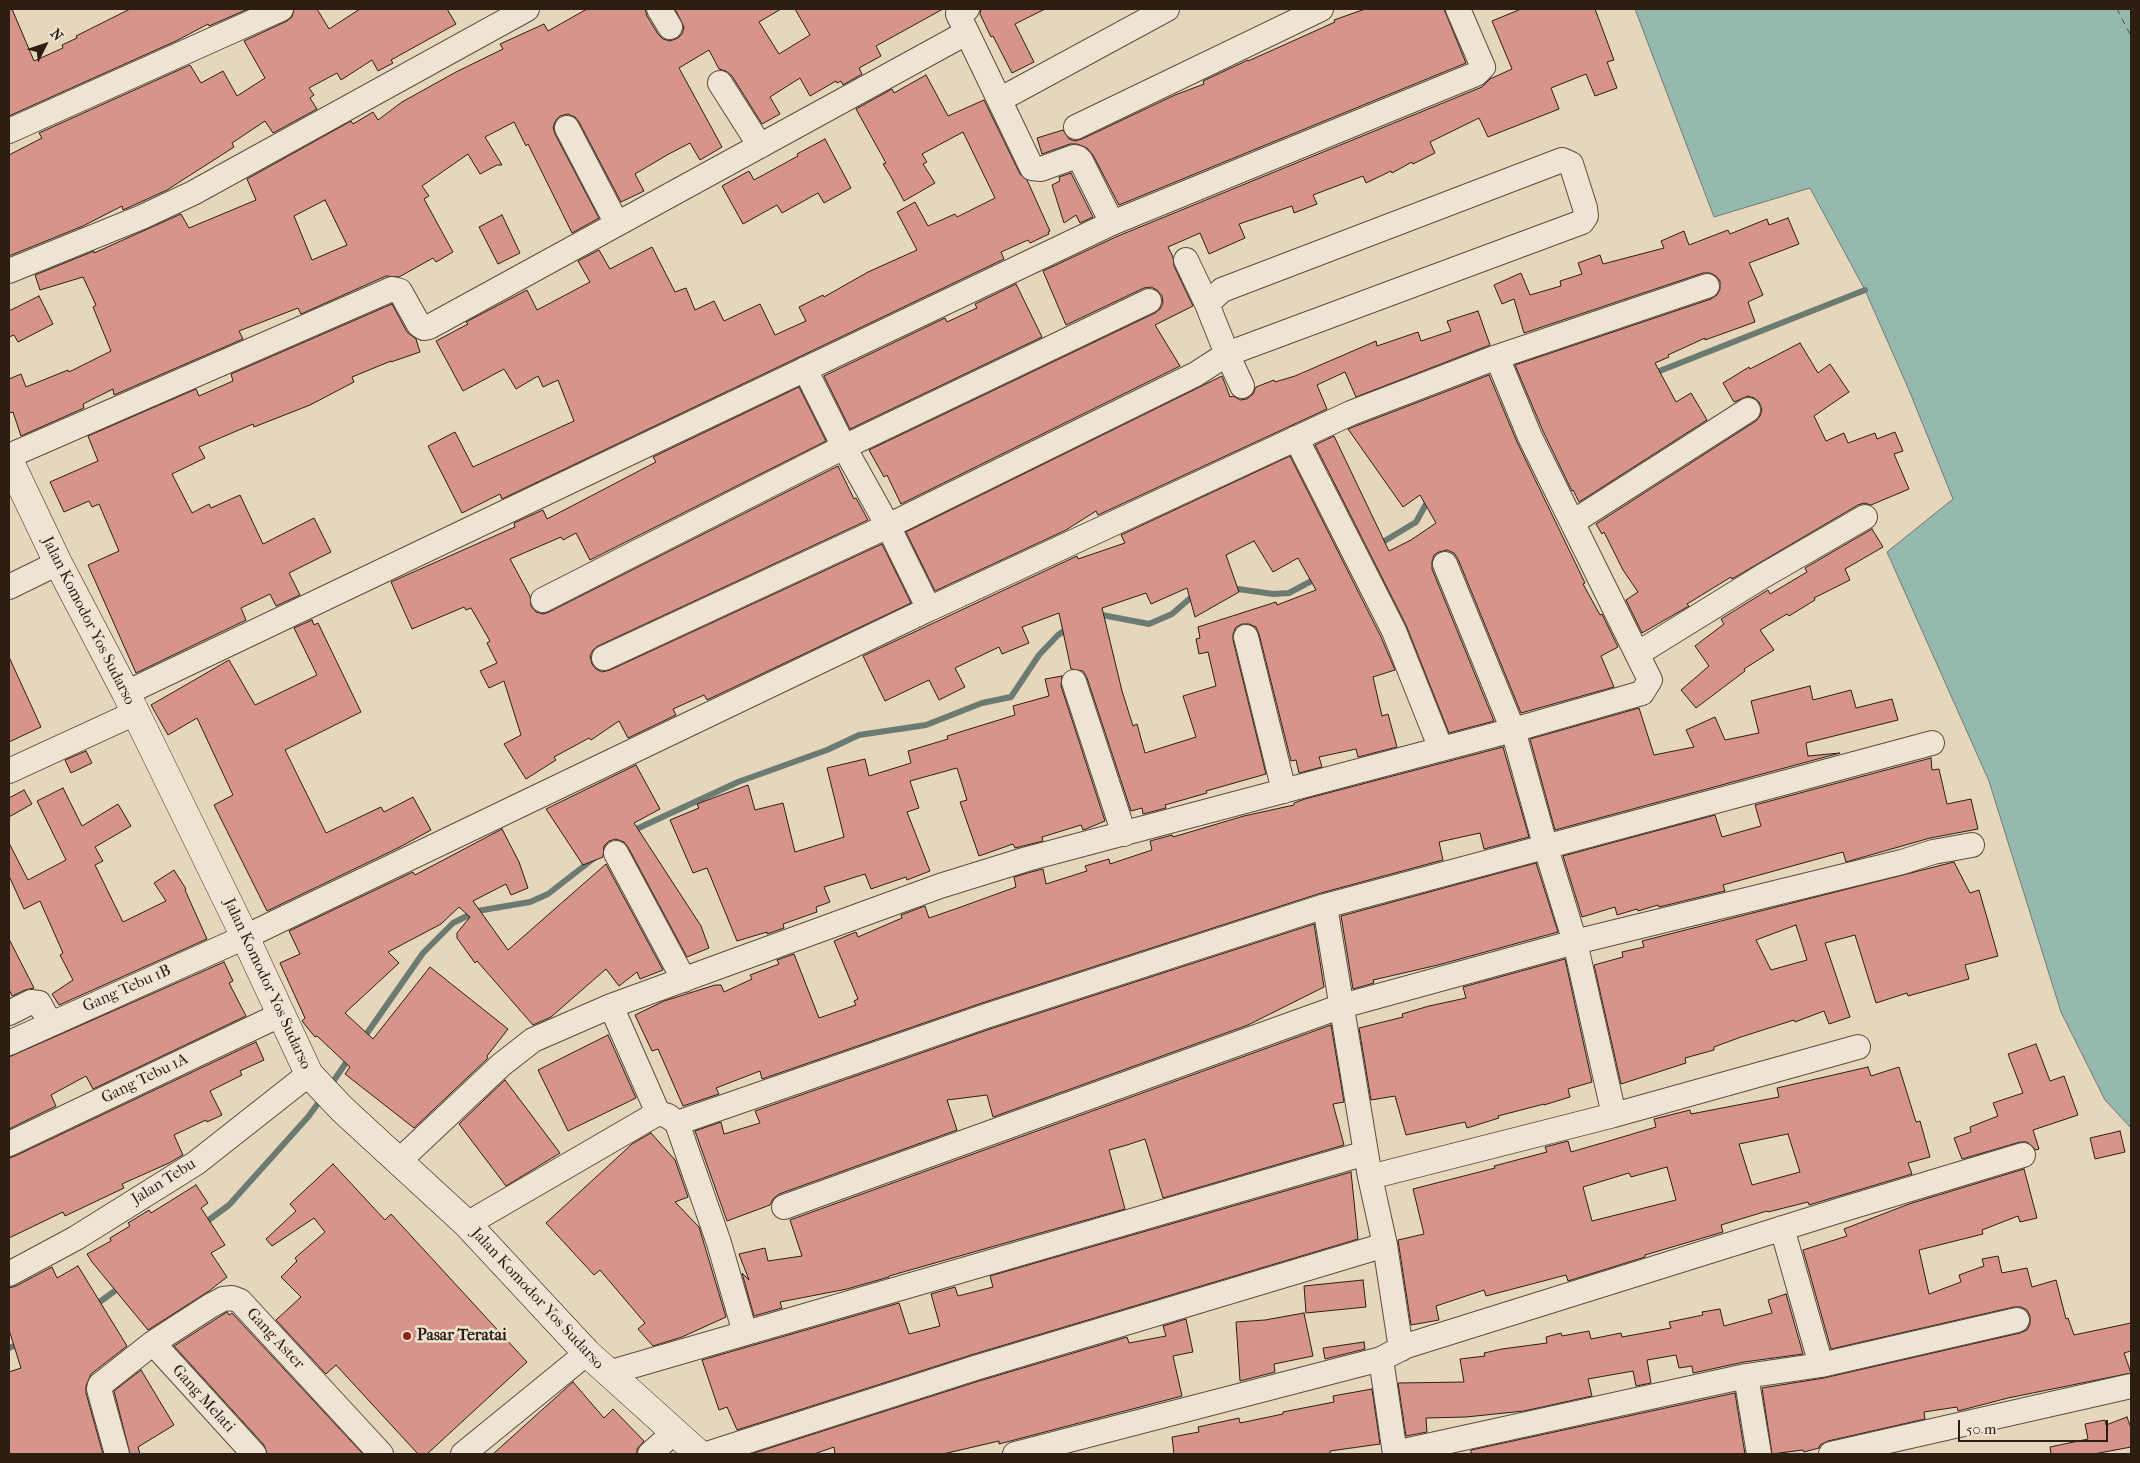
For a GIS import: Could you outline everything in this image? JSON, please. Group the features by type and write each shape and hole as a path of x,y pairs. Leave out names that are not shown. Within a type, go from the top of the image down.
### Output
{"street":[{"path":"9,131 281,9"},
{"path":"9,271 142,217 193,193 527,9"},
{"path":"1000,99 1166,9"},
{"path":"1076,127 1321,9"},
{"path":"9,771 130,703 805,369 1112,223 1480,72 1482,67 1458,9"},
{"path":"9,458 392,289 400,291 418,325 424,328 429,327 760,146 962,16 1032,168 1041,170 1074,157 1078,158 1112,223"},
{"path":"720,83 760,146"},
{"path":"567,128 617,224"},
{"path":"604,658 888,526 1196,374 1227,354 1582,222 1586,216 1585,208 1571,164 1562,160 1228,286 1208,304"},
{"path":"1186,260 1208,304 1227,354 1242,386"},
{"name":"Gang Tebu 1B","path":"9,1043 245,937 929,608 1352,413 1498,357 1706,286"},
{"path":"543,600 844,447 1149,301"},
{"path":"399,1160 500,1065 533,1040 611,1006 940,886 1027,859 1514,730 1642,693 1650,680 1526,427 1498,357"},
{"path":"805,369 929,608"},
{"path":"1572,522 1748,410"},
{"path":"1296,438 1394,631 1441,749"},
{"name":"Jalan Komodor Yos Sudarso","path":"9,458 58,563 130,703 312,1078 342,1109 467,1224 586,1353 673,1433 699,1454"},
{"path":"1637,654 1763,576 1865,517"},
{"path":"9,587 58,563"},
{"path":"1445,564 1514,730 1546,848 1575,942 1614,1115"},
{"path":"1246,637 1284,791"},
{"path":"1074,682 1124,834"},
{"path":"467,1224 667,1118 1325,906 1932,743"},
{"path":"784,1207 1342,1006 1575,942 1902,862 1933,852 1972,845"},
{"path":"616,853 684,980"},
{"path":"1325,906 1370,1178 1384,1245 1395,1454 1746,1376 1821,1365 2016,1320"},
{"path":"9,1013 31,1002 39,1003 50,1023"},
{"path":"611,1006 667,1118 719,1242 745,1333"},
{"name":"Gang Tebu 1A","path":"9,1144 282,1014"},
{"path":"1370,1178 1614,1115 1858,1047"},
{"name":"Jalan Tebu","path":"9,1274 76,1238 196,1163 312,1078"},
{"path":"608,1374 1366,1153"},
{"path":"1016,1454 1391,1354 1782,1228 2023,1155"},
{"path":"1782,1228 1821,1365"},
{"path":"707,1454 975,1368 1384,1245"},
{"name":"Gang Aster","path":"117,1454 99,1389 102,1382 153,1343 223,1299 232,1298 240,1301 381,1454"},
{"name":"Gang Melati","path":"153,1343 254,1454"},
{"path":"463,1454 586,1353"},
{"path":"1746,1376 1759,1454"},
{"path":"1831,1454 2131,1386"},
{"path":"650,1454 673,1433"}],"water":[{"path":"1635,9 2131,9 2131,1128 2105,1100 2061,1012 1989,781 1887,552 1953,499 1909,390 1865,290 1810,188 1714,217"}],"building":[{"path":"9,9 12,9 34,61 63,48 62,45 77,38 76,36 130,9 248,9 209,26 208,24 176,41 9,116"},
{"path":"294,9 317,9 329,29 360,9 447,9 456,24 391,60 393,63 378,71 372,60 341,80 337,73 309,88 314,95 310,98 317,109 273,133 265,121 232,143 234,147 167,190 123,210 122,206 83,226 9,256 9,155 42,138 39,133 190,65 201,83 223,71 237,96 265,78 244,41 287,21 292,17"},
{"path":"587,9 645,9 658,34 663,39 670,41 682,34 684,27 675,9 781,9 759,22 779,54 810,35 795,9 943,9 876,46 881,56 859,68 862,74 843,85 841,81 837,83 836,81 810,96 800,78 770,97 780,114 762,124 732,76 726,71 719,69 709,50 679,68 722,147 700,160 690,143 667,155 635,174 644,191 621,202 579,122 575,117 568,114 560,116 553,127 555,134 599,218 572,233 528,144 526,146 514,122 485,137 502,165 497,165 480,174 468,154 422,186 429,196 424,199 453,252 436,262 433,258 399,277 386,276 301,314 298,308 239,331 243,339 114,395 113,389 83,404 84,408 21,436 13,412 9,413 9,379 21,374 26,387 68,370 69,372 111,351 93,307 96,305 83,277 40,290 35,275 94,251 94,253 181,214 189,228 256,200 247,179 351,121 353,124 373,112 378,120 402,102 503,49 500,44 544,24 548,31","holes":["325,200 347,245 312,260 294,216"]},
{"path":"981,9 1045,9 1015,24 1034,62 1012,73 993,36 991,37 980,14"},
{"path":"1365,9 1444,9 1466,63 1119,205 1093,155 1087,148 1077,144 1070,144 1042,154 1037,138 1063,130 1069,139 1075,141 1082,139 1175,95 1204,84 1203,81 1335,22 1334,20"},
{"path":"1521,9 1595,9 1614,60 1607,62 1617,88 1595,96 1586,74 1551,88 1559,109 1488,137 1479,118 1430,142 1435,153 1413,164 1412,162 1392,173 1391,171 1366,183 1363,176 1313,195 1317,204 1294,213 1292,206 1239,224 1245,238 1209,254 1200,233 1168,247 1173,257 1174,266 1193,306 1155,325 1180,366 901,504 887,475 884,477 869,450 1155,313 1163,303 1162,296 1157,290 1151,287 1144,288 1066,325 1043,271 1118,236 1482,87 1490,79 1512,69 1492,21"},
{"path":"926,75 948,116 984,100 1020,174 1027,180 1050,231 1048,232 1049,234 1030,243 1028,240 1001,252 1004,259 502,499 500,494 462,513 428,446 455,432 473,467 574,421 558,380 543,387 538,376 516,389 504,369 463,391 436,341 468,324 466,322 527,290 537,310 590,282 578,261 599,250 610,269 652,247 675,292 686,288 695,310 714,301 724,321 760,304 775,335 806,321 799,307 823,295 824,297 868,272 917,250 897,212 915,202 928,226 955,214 957,217 995,198 963,132 922,154 927,162 923,164 935,183 904,201 883,164 886,163 856,109 892,89 894,93"},
{"path":"825,139 851,188 824,203 818,193 782,213 777,205 743,224 722,186 749,171 754,180"},
{"path":"1071,173 1093,217 1080,223 1076,215 1064,223 1052,185 1060,181 1059,177"},
{"path":"502,215 520,253 498,264 479,227"},
{"path":"1788,218 1799,244 1749,263 1763,295 1748,302 1755,322 1705,340 1705,338 1655,363 1676,402 1691,393 1707,420 1579,502 1543,431 1515,365 1711,299 1717,295 1720,289 1720,281 1710,273 1703,273 1524,333 1514,299 1502,304 1494,285 1521,273 1530,295 1561,286 1560,281 1582,274 1578,263 1600,255 1603,264 1664,248 1661,241 1684,231 1689,245 1728,230 1730,234 1767,219 1769,225"},
{"path":"1016,284 1042,337 850,429 824,376 945,318 947,322 977,308 975,304"},
{"path":"39,296 53,324 18,342 14,335 9,337 9,311"},
{"path":"392,304 407,332 416,339 420,352 391,361 352,377 354,382 310,405 254,427 253,424 199,447 205,458 172,474 192,513 209,504 211,508 240,495 263,544 314,518 331,552 289,573 300,595 276,606 270,594 241,608 246,620 136,673 88,565 119,551 99,504 92,507 89,501 64,512 50,482 98,461 88,436 196,389 199,396 233,381 231,374"},
{"path":"1478,311 1490,345 1356,397 1345,372 1317,385 1327,409 1098,515 1096,511 1066,530 935,591 906,532 1222,376 1230,397 1233,396 1240,400 1247,399 1253,394 1256,387 1274,380 1275,382 1295,376 1376,341 1377,346 1418,332 1421,341 1451,331 1447,321"},
{"path":"1800,343 1818,373 1830,364 1849,392 1814,416 1826,441 1844,433 1848,443 1875,433 1877,439 1895,432 1903,451 1894,454 1909,489 1871,505 1864,503 1858,505 1732,579 1731,577 1687,604 1689,606 1642,633 1626,600 1638,592 1623,570 1604,532 1602,534 1596,524 1756,421 1762,410 1759,402 1748,396 1734,402 1723,383 1749,367 1750,369"},
{"path":"1489,375 1517,442 1585,583 1583,584 1600,615 1602,614 1618,647 1601,656 1614,687 1521,713 1458,559 1454,553 1447,550 1439,552 1434,555 1432,569 1494,721 1449,733 1406,625 1315,445 1334,436 1389,551 1411,540 1436,523 1420,495 1403,507 1348,429"},
{"path":"799,387 826,441 590,560 576,533 563,540 561,537 510,559 530,596 531,606 536,612 543,614 549,612 838,466 854,499 856,498 868,520 598,646 590,656 592,664 602,672 610,670 882,544 911,603 707,700 704,695 673,709 676,715 628,738 619,721 591,740 589,738 554,757 556,760 526,779 504,744 521,735 504,681 489,688 480,671 497,663 487,643 490,641 471,608 466,610 464,607 412,629 391,582 515,527 514,523 543,510 547,519 656,462 653,457"},
{"path":"1290,456 1381,637 1395,670 1373,677 1382,716 1388,714 1397,747 1358,757 1356,749 1319,757 1322,767 1299,773 1296,760 1291,761 1259,634 1256,627 1249,624 1242,624 1236,627 1233,640 1266,774 1206,791 1207,793 1165,805 1166,808 1143,814 1142,808 1131,811 1087,678 1083,671 1071,669 1059,613 1022,627 1029,643 1002,654 999,647 955,668 965,687 939,700 929,680 885,701 863,656 1077,556 1078,559 1125,543 1121,535","holes":["1254,541 1273,572 1298,558 1316,590 1277,605 1276,602 1198,627 1200,638 1196,639 1199,654 1208,652 1216,686 1183,696 1196,737 1145,753 1137,724 1133,726 1122,691 1102,608 1146,593 1151,604 1187,588 1195,617 1239,592 1226,555"]},
{"path":"1872,529 1883,547 1845,569 1850,580 1814,598 1815,600 1789,616 1787,614 1760,630 1774,650 1744,669 1745,671 1696,708 1681,690 1709,666 1695,646 1724,624 1721,619 1768,590 1770,594 1807,572 1805,568"},
{"path":"312,620 314,625 318,623 361,712 285,750 326,833 381,807 384,812 413,797 431,830 400,847 267,911 214,805 233,795 197,718 168,735 151,705 229,660 255,705 317,675 294,628"},
{"path":"9,657 41,727 9,742"},
{"path":"1062,676 1061,686 1105,821 1083,830 1081,825 1042,837 1043,841 1015,848 1013,844 979,856 960,802 967,800 957,768 910,781 919,808 907,812 930,871 907,880 906,877 871,889 865,874 824,887 830,902 816,907 817,912 783,924 784,928 737,941 707,868 693,873 670,820 699,808 697,804 748,785 755,810 783,803 795,852 844,837 827,768 865,759 869,776 911,763 908,751 948,739 947,736 1015,715 1013,706 1049,696 1045,679"},
{"path":"1810,686 1813,700 1851,690 1856,708 1892,699 1898,720 1806,743 1808,756 1840,753 1555,830 1530,739 1639,708 1654,755 1694,747 1686,730 1715,717 1725,740 1759,733 1751,701"},
{"path":"1503,747 1529,837 1484,849 1480,833 1439,842 1443,860 1321,893 982,1003 762,1079 760,1071 716,1088 719,1094 683,1106 658,1049 652,1051 635,1015 664,1001 715,985 721,985 724,992 752,979 750,975 779,964 777,960 794,954 819,1018 856,1005 854,1001 858,999 834,941 856,932 858,937 902,918 901,915 925,906 929,918 1016,887 1014,877 1031,872 1043,869 1046,884 1087,871 1085,866 1109,859 1110,864 1152,850 1150,841 1172,835 1173,837 1244,816 1294,805 1294,803 1305,799"},
{"path":"86,751 92,763 71,773 65,760"},
{"path":"1931,758 1932,770 1939,769 1947,804 1971,799 1978,829 1930,838 1846,862 1843,852 1723,885 1725,891 1659,907 1658,905 1638,911 1637,909 1617,915 1615,907 1582,917 1563,856 1715,815 1722,837 1761,826 1755,805"},
{"path":"636,765 660,809 634,823 701,926 709,948 687,957 624,842 616,839 609,841 604,846 603,857 583,865 546,809"},
{"path":"63,788 82,826 118,804 131,826 95,847 103,861 95,865 123,922 166,901 154,883 174,870 186,889 207,939 59,1005 52,994 73,980 60,955 63,953 40,901 24,909 9,876 9,843 28,880 66,860 37,801"},
{"path":"24,790 32,804 9,817 9,798"},
{"path":"502,829 519,862 528,888 511,895 506,884 473,901 508,950 606,864 663,970 640,979 637,972 619,986 606,969 551,1017 533,1025 477,961 475,963 457,938 457,933 470,917 459,907 441,924 388,952 399,963 345,1013 373,1039 430,967 508,1029 487,1056 488,1058 414,1128 345,1074 350,1067 317,1036 315,1037 302,1021 305,1018 280,963 300,954 289,931 413,872 415,875"},
{"path":"1954,862 1970,893 1979,890 1998,956 1965,965 1969,979 1908,996 1907,993 1876,1003 1855,935 1825,943 1850,1017 1829,1024 1824,1011 1795,1022 1794,1020 1741,1037 1714,1047 1714,1050 1685,1058 1686,1063 1621,1084 1594,965 1623,957 1622,952 1644,947 1642,941","holes":["1796,925 1807,960 1771,970 1756,940"]},
{"path":"1536,863 1558,932 1438,965 1373,980 1374,983 1353,989 1341,916"},
{"path":"1314,924 1324,987 1248,1025 993,1117 987,1095 947,1100 957,1130 779,1194 770,1205 727,1221 695,1131 721,1122 724,1134 760,1123 755,1111 990,1029"},
{"path":"9,939 34,988 12,996 9,989"},
{"path":"1565,959 1592,1082 1568,1089 1570,1097 1498,1116 1499,1118 1467,1128 1465,1122 1406,1135 1395,1096 1371,1100 1359,1028 1403,1017 1402,1014 1429,1006 1466,998 1463,987"},
{"path":"224,962 233,981 229,983 246,1016 93,1089 86,1076 51,1095 56,1106 9,1129 9,1057"},
{"path":"1331,1025 1344,1102 1333,1104 1344,1145 1163,1198 1145,1139 1109,1150 1125,1209 847,1289 780,1302 782,1308 754,1316 742,1273 749,1280 739,1254 765,1248 768,1261 802,1256 790,1220"},
{"path":"608,1035 636,1098 568,1131 538,1070"},
{"path":"256,1042 264,1060 240,1071 242,1075 210,1091 222,1115 207,1122 206,1120 174,1135 183,1155 122,1184 124,1188 65,1216 63,1212 9,1238 9,1158"},
{"path":"2036,1044 2050,1081 2064,1076 2078,1115 2033,1130 2039,1149 2036,1150 2027,1142 2020,1142 1962,1159 1954,1138 1971,1132 1970,1127 1998,1116 1993,1103 2023,1093 2008,1054"},
{"path":"1868,1067 1871,1076 1899,1067 1916,1122 1920,1121 1930,1157 1908,1163 1912,1174 1809,1205 1808,1202 1767,1211 1721,1225 1723,1232 1645,1255 1645,1257 1568,1281 1566,1275 1486,1296 1484,1290 1436,1306 1439,1320 1411,1325 1398,1240 1424,1234 1413,1189 1495,1168 1494,1166 1547,1152 1545,1147 1568,1141 1571,1152 1609,1141 1656,1127 1654,1119 1690,1110 1691,1114 1779,1097 1777,1088","holes":["1788,1134 1800,1172 1752,1185 1739,1144","1667,1167 1676,1200 1592,1221 1583,1187 1629,1173 1631,1177"]},
{"path":"505,1080 560,1153 506,1186 459,1124"},
{"path":"2120,1131 2125,1152 2095,1159 2090,1138"},
{"path":"651,1133 675,1160 688,1197 675,1202 699,1227 726,1317 682,1337 653,1346 638,1329 645,1323 600,1270 594,1275 546,1223 632,1144"},
{"name":"Pasar Teratai","path":"333,1164 385,1220 391,1214 527,1362 427,1454 418,1454 336,1365 326,1374 276,1320 301,1297 281,1277 297,1261 295,1258 325,1232 314,1218 272,1246 266,1239 296,1211 290,1204"},
{"path":"2024,1169 2037,1218 2020,1222 2018,1216 1982,1230 1983,1234 1919,1250 1929,1294 1961,1282 1959,1275 1984,1266 1982,1259 1998,1256 2002,1273 2027,1268 2032,1287 2056,1280 2066,1319 2068,1318 2074,1335 2131,1323 2131,1351 2124,1353 2131,1373 2008,1398 1958,1411 1957,1407 1924,1412 1925,1419 1828,1441 1820,1445 1819,1448 1804,1452 1803,1450 1772,1454 1762,1388 1824,1378 2020,1333 2027,1330 2030,1324 2030,1316 2027,1310 2021,1307 2014,1307 1831,1349 1803,1250 1847,1236 1844,1229 1909,1204"},
{"path":"1351,1172 1358,1239 971,1355 737,1430 727,1407 719,1410 702,1360 899,1303 909,1334 940,1326 931,1294 955,1287 958,1296 993,1287 990,1276"},
{"path":"196,1185 208,1203 201,1208 225,1245 211,1253 227,1277 209,1291 148,1330 87,1254 111,1241 110,1238 130,1226 128,1223 149,1210 151,1213"},
{"path":"78,1266 127,1346 91,1374 86,1386 86,1393 103,1454 9,1454 9,1372 21,1368 9,1330 9,1288 52,1267 57,1278"},
{"path":"1363,1280 1366,1307 1306,1313 1304,1286"},
{"path":"1786,1294 1803,1354 1744,1362 1693,1373 1692,1366 1679,1368 1676,1355 1647,1360 1651,1383 1636,1386 1633,1371 1588,1379 1592,1396 1524,1411 1466,1417 1426,1418 1427,1432 1406,1436 1398,1383 1464,1382 1460,1359 1485,1356 1484,1353 1502,1349 1547,1343 1546,1337 1561,1333 1562,1336 1589,1331 1591,1339 1621,1333 1622,1337 1671,1328 1669,1322 1703,1315 1702,1312 1720,1309 1724,1326 1772,1313 1768,1300"},
{"path":"227,1312 229,1315 232,1313 363,1454 267,1454 264,1445 174,1346"},
{"path":"1304,1313 1313,1356 1274,1364 1275,1372 1240,1381 1236,1322 1265,1320"},
{"path":"1186,1319 1193,1352 1173,1356 1182,1396 999,1444 999,1441 943,1454 835,1454 834,1447 814,1454 751,1454 979,1381 1127,1337 1129,1343 1166,1336 1163,1326"},
{"path":"1364,1342 1365,1349 1325,1359 1323,1348"},
{"path":"141,1370 174,1425 138,1447 140,1454 130,1454 114,1391"},
{"path":"573,1382 604,1418 613,1409 644,1441 637,1449 637,1454 493,1454"},
{"path":"1372,1389 1380,1444 1330,1451 1330,1454 1174,1454 1172,1437 1199,1432 1198,1427 1239,1418 1240,1423 1283,1414 1283,1412 1334,1402 1333,1396"},
{"path":"1735,1393 1745,1454 1471,1454 1471,1450"},
{"path":"2127,1417 2131,1428 2131,1447 2094,1454 2051,1454 2050,1447 2088,1439 2085,1424 2105,1420 2106,1425"}],"waterway":[{"path":"1652,374 1865,290"},
{"path":"1378,545 1416,522 1430,497"},
{"path":"1231,588 1273,594 1289,593 1317,578"},
{"path":"1095,617 1102,615 1149,624 1172,614 1195,594"},
{"path":"630,832 738,782 827,750 859,735 926,725 982,703 1011,697 1039,655 1058,635 1068,628"},
{"path":"363,1039 423,953 453,923 477,911 530,902 548,894 611,845"},
{"path":"330,1086 350,1057"},
{"path":"202,1225 229,1205 308,1117 322,1098"},
{"path":"94,1306 123,1285"},
{"path":"9,1348 21,1343"}],"ferry route":[{"path":"2117,9 2131,36"}],"place":[{"name":"Pasar Teratai","path":"407,1336"}]}
